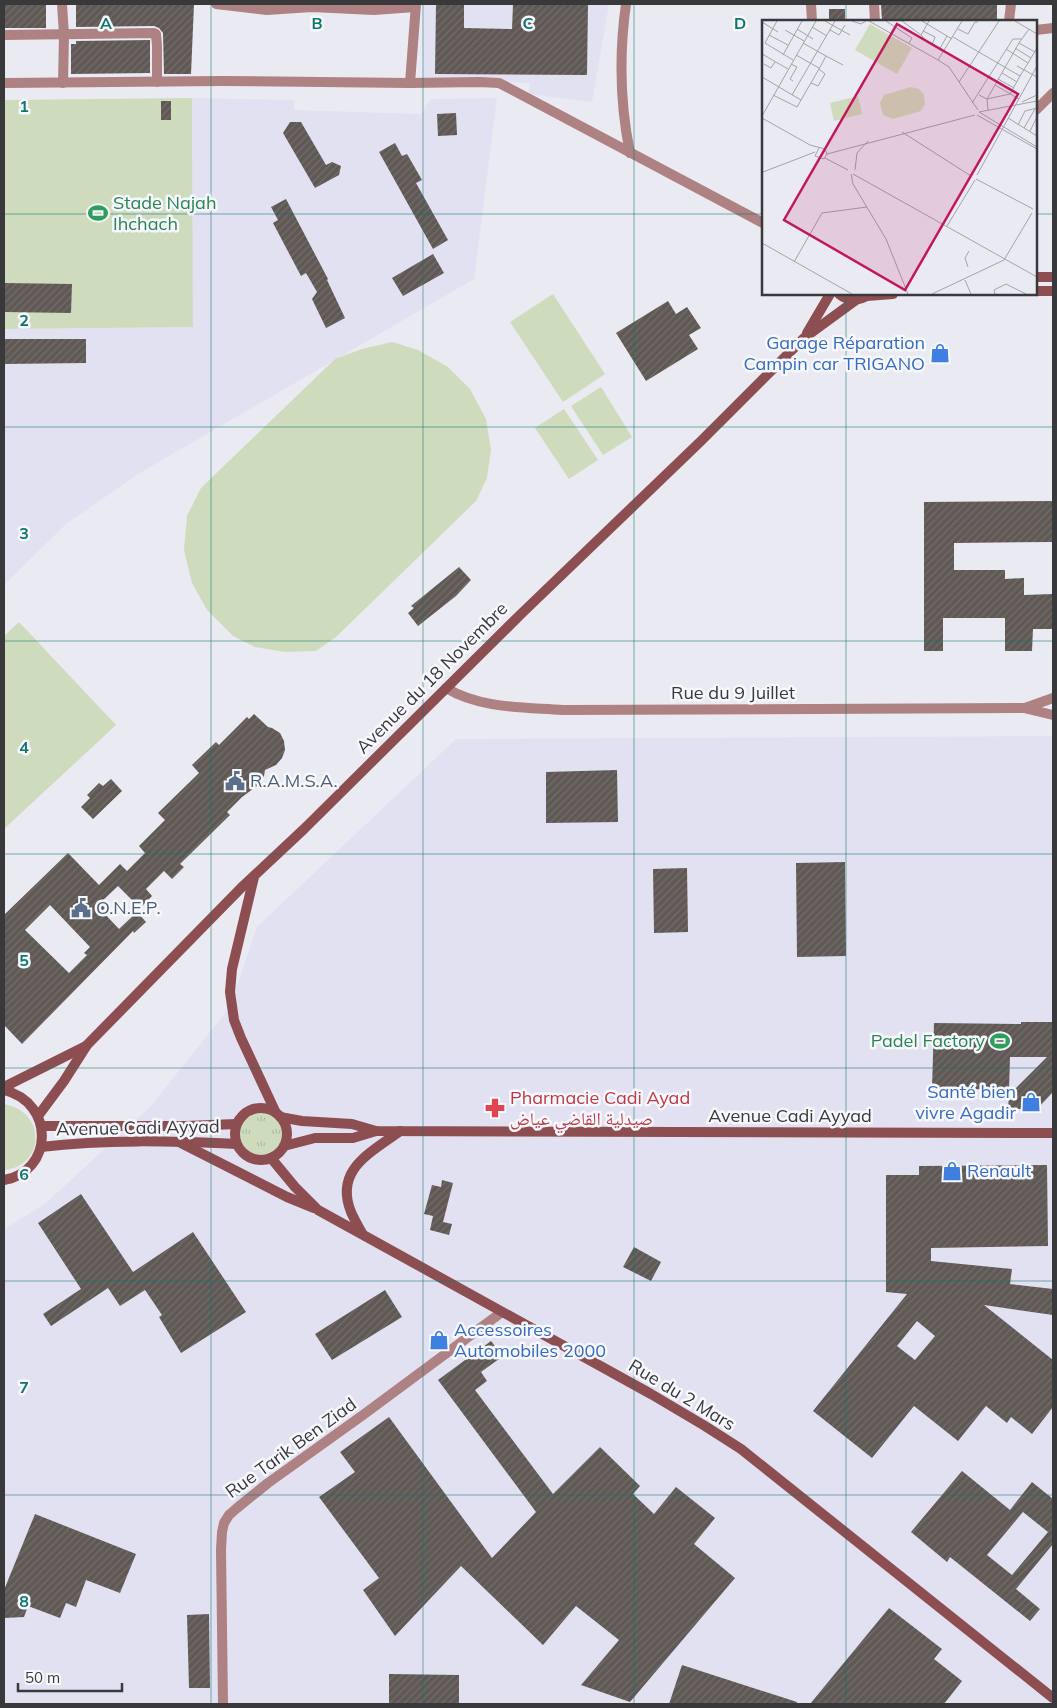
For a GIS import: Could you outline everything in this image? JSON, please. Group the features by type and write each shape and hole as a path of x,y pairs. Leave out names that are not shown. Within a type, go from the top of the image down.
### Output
{"street":[{"path":"62,4 64,35 63,83"},
{"path":"216,4 267,7 415,5 410,83"},
{"path":"626,4 622,39 622,104 630,153"},
{"path":"811,4 812,20"},
{"path":"874,4 875,20"},
{"path":"1009,20 1010,4"},
{"path":"1037,30 1053,28"},
{"path":"4,35 154,33 156,34 157,46 157,82"},
{"path":"4,83 222,81 498,83 523,94 762,222"},
{"path":"1037,109 1053,93"},
{"path":"1037,277 1053,277"},
{"path":"1037,290 1053,291"},
{"name":"Avenue du 18 Novembre","path":"804,338 829,295"},
{"path":"841,295 847,299 856,300"},
{"name":"Avenue du 18 Novembre","path":"40,1121 87,1045 242,888 521,614 702,441 804,338 856,300 868,295"},
{"name":"Rue du 9 Juillet","path":"446,688 460,696 488,704 563,710 1024,708 1053,715"},
{"name":"Rue du 9 Juillet","path":"1024,708 1053,698"},
{"path":"254,877 232,968 230,992 234,1020 241,1038 287,1131 284,1146 271,1158 261,1160 250,1159 241,1152 236,1144 234,1134 236,1124 242,1116 258,1108 268,1109 278,1115"},
{"name":"Avenue du 18 Novembre","path":"4,1089 87,1045"},
{"path":"4,1089 16,1093 29,1102 40,1121 41,1146 34,1162 22,1173 4,1180"},
{"name":"Avenue Cadi Ayyad","path":"278,1115 302,1121 352,1124 376,1131 1053,1133"},
{"name":"Avenue Cadi Ayyad","path":"40,1121 186,1126 236,1124"},
{"name":"Avenue Cadi Ayyad","path":"284,1146 315,1138 353,1138 376,1131"},
{"path":"362,1233 351,1211 346,1186 349,1175 364,1158 400,1131"},
{"path":"178,1141 286,1197 318,1210"},
{"name":"Avenue Cadi Ayyad","path":"41,1146 178,1141 236,1144"},
{"name":"Rue du 2 Mars","path":"271,1158 294,1187 318,1210 651,1394 741,1449 1053,1698"},
{"name":"Rue Tarik Ben Ziad","path":"223,1704 221,1550 224,1523 229,1515 268,1483 502,1312"}],"shaded area":[{"path":"424,4 609,4 592,102 529,94 530,83 423,79"},
{"path":"192,98 294,100 294,110 421,114 431,99 497,98 474,279 138,474 66,524 4,585 4,329 193,327"},
{"path":"1053,736 1053,1704 4,1704 4,1229 45,1204 151,1106 230,1007 257,927 456,739"}],"green space":[{"name":"Stade Najah Ihchach","path":"192,98 193,327 4,329 4,100"},
{"path":"553,294 605,374 563,402 510,322"},
{"path":"392,342 418,350 448,367 470,389 486,419 491,450 487,478 476,501 336,637 316,651 285,652 255,647 233,636 207,610 192,583 184,550 187,516 201,488 335,359 362,349"},
{"path":"601,387 632,437 603,455 571,406"},
{"path":"564,409 598,460 569,479 535,428"},
{"path":"19,622 116,725 4,829 4,636"},
{"path":"4,1104 18,1109 28,1117 34,1127 36,1138 33,1149 27,1159 18,1166 4,1170"},
{"path":"257,1111 265,1111 277,1117 283,1133 277,1149 265,1155 257,1155 245,1149 239,1137 239,1129 245,1117"}],"building":[{"path":"4,4 46,4 46,28 4,28"},
{"path":"76,4 194,4 191,74 164,74 163,33 159,28 154,26 76,27"},
{"path":"436,4 464,4 464,28 512,29 513,4 588,4 587,75 435,74"},
{"path":"881,4 997,4 997,20 882,20"},
{"path":"829,9 845,9 845,20 829,20"},
{"path":"150,40 150,73 71,74 71,44 76,44 76,41"},
{"path":"161,101 171,101 171,120 161,120"},
{"path":"456,113 457,135 438,136 437,114"},
{"path":"290,122 301,122 326,165 332,162 341,166 339,175 315,188 283,133"},
{"path":"395,143 402,156 407,154 422,180 416,183 448,240 433,249 379,152"},
{"path":"286,199 328,279 345,318 326,328 312,299 317,292 306,273 301,276 273,223 278,220 271,207"},
{"path":"433,254 444,273 403,296 392,278"},
{"path":"4,283 72,284 71,313 4,312"},
{"path":"668,301 676,314 687,307 701,328 689,335 698,349 646,381 616,333"},
{"path":"4,339 86,339 86,363 4,364"},
{"path":"1053,501 1053,542 954,543 954,570 1005,570 1005,579 1024,578 1024,595 1053,594 1053,629 1033,629 1032,651 1005,651 1005,618 943,618 943,651 924,651 924,502"},
{"path":"459,567 471,580 456,596 418,626 408,613 414,608 411,606"},
{"path":"254,714 268,727 280,733 284,741 285,750 282,758 276,765 265,770 264,776 257,786 242,797 227,812 230,815 180,864 184,867 172,879 164,871 146,889 152,896 140,908 118,886 100,903 105,908 102,911 119,929 137,912 146,922 134,933 133,931 22,1044 4,1025 4,915 68,853 99,885 120,864 127,871 145,853 139,846 165,820 158,813 199,773 192,765 216,742 219,745 247,717 249,719","holes":["50,905 90,947 84,953 87,955 69,973 25,930"]},
{"path":"617,770 618,822 546,823 546,772"},
{"path":"111,779 122,791 93,819 81,807 90,798 87,795 99,783 103,786"},
{"path":"845,862 846,956 797,957 796,863"},
{"path":"687,868 688,932 654,933 653,869"},
{"path":"1021,1022 1053,1022 1053,1092 1037,1109 1008,1109 1009,1095 1047,1057 1010,1057 1009,1090 932,1088 934,1023 1021,1024"},
{"path":"1047,1165 1048,1246 931,1248 931,1261 1012,1269 1010,1284 1053,1289 1053,1315 984,1305 1053,1360 1053,1407 1032,1434 1011,1417 1007,1423 986,1406 958,1441 914,1406 872,1458 813,1411 907,1294 886,1292 886,1175 919,1175 919,1166","holes":["917,1321 935,1336 915,1360 897,1346"]},
{"path":"442,1180 453,1183 443,1222 452,1224 449,1235 430,1230 433,1216 424,1214 432,1185 441,1187"},
{"path":"81,1194 133,1272 193,1232 246,1312 181,1353 159,1317 162,1315 145,1290 120,1306 108,1288 51,1326 43,1314 81,1289 38,1223"},
{"path":"634,1247 661,1262 651,1281 623,1267"},
{"path":"385,1290 402,1317 332,1360 315,1334"},
{"path":"491,1341 503,1356 481,1372 487,1381 475,1390 553,1494 600,1447 640,1486 633,1494 654,1514 676,1487 715,1518 694,1544 735,1578 630,1702 581,1685 619,1640 576,1606 543,1645 461,1566 395,1636 363,1590 379,1578 319,1497 355,1472 340,1452 389,1417 492,1558 536,1512 438,1380"},
{"path":"962,1471 1010,1510 1032,1482 1053,1499 1053,1544 1016,1589 1040,1609 1030,1621 950,1557 947,1562 911,1532","holes":["1023,1512 1048,1532 1012,1575 987,1555"]},
{"path":"35,1514 136,1554 120,1593 86,1580 76,1607 66,1603 60,1618 28,1606 24,1617 4,1618 4,1590"},
{"path":"889,1608 942,1649 934,1659 962,1681 944,1704 810,1704"},
{"path":"209,1614 210,1688 189,1688 187,1615"},
{"path":"682,1665 797,1702 797,1704 669,1704"},
{"path":"389,1674 459,1675 459,1704 389,1704"}],"place":[{"name":"Stade Najah Ihchach","path":"98,213"},
{"name":"Garage Réparation Campin car TRIGANO","path":"940,353"},
{"name":"R.A.M.S.A.","path":"235,781"},
{"name":"O.N.E.P.","path":"81,908"},
{"name":"Padel Factory","path":"1000,1041"},
{"name":"Santé bien vivre Agadir","path":"1031,1102"},
{"name":"Pharmacie Cadi Ayad صيدلية القاضي عياض","path":"495,1108"},
{"name":"Renault","path":"952,1171"},
{"name":"Accessoires Automobiles 2000","path":"439,1340"}]}
